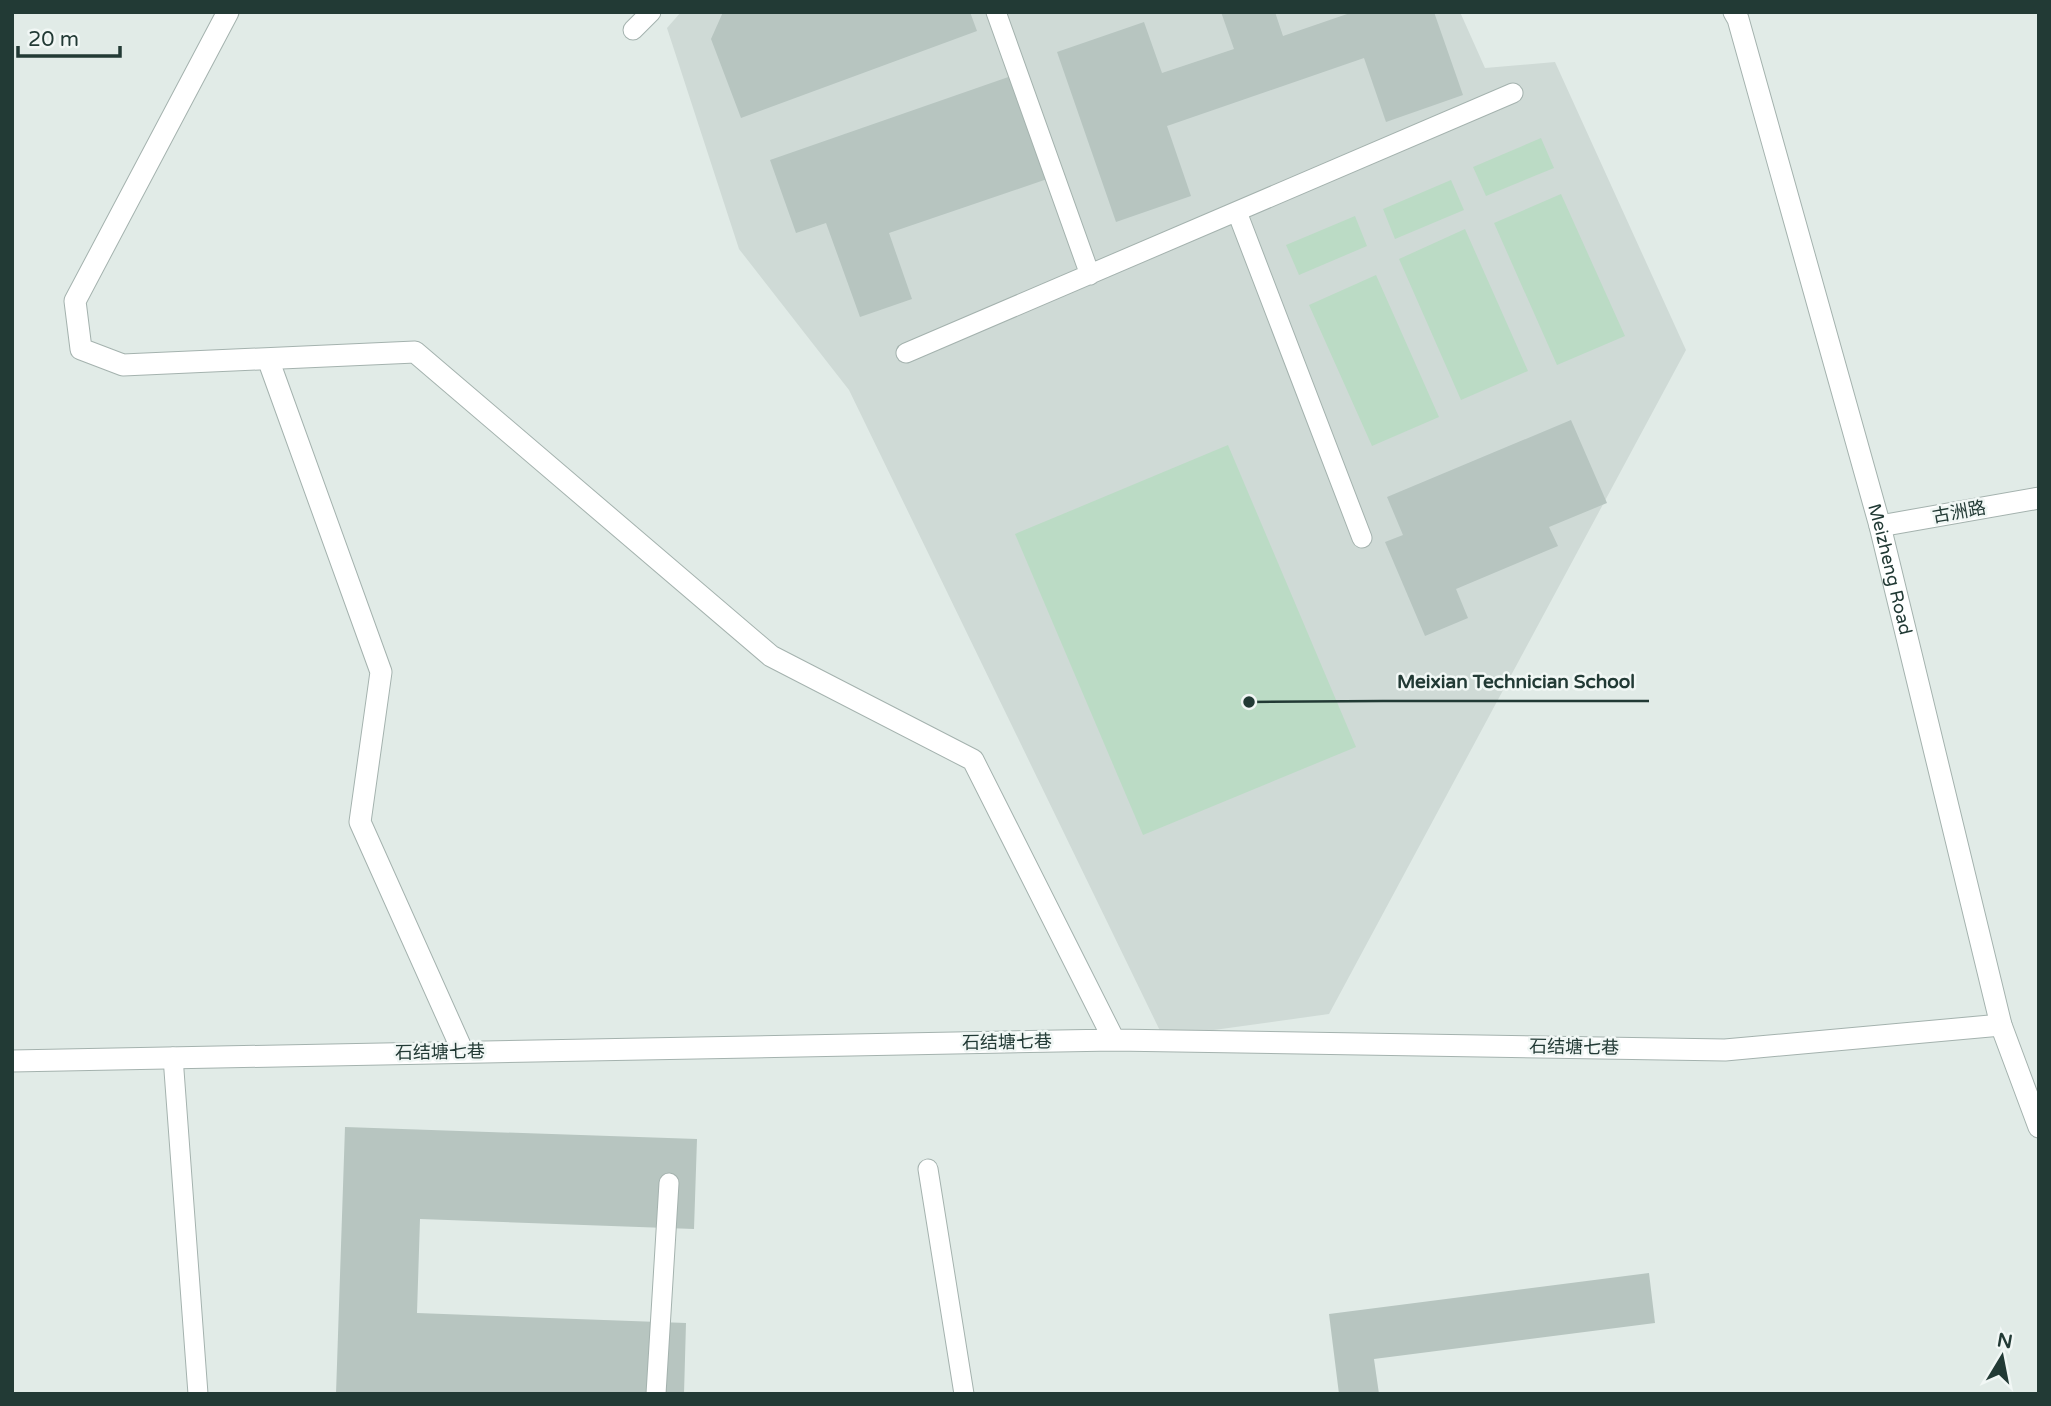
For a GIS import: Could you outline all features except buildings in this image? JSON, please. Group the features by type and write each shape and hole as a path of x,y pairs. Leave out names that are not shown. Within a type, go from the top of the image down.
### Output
{"street":[{"path":"228,12 75,301 81,349 123,365 415,352 771,656 973,760 1114,1040"},
{"name":"Meizheng Road","path":"1738,15 1880,526 2001,1025 2039,1127"},
{"path":"268,359 381,672 360,822 463,1052"},
{"name":"古洲路","path":"1880,526 2039,498"},
{"name":"石结塘七巷","path":"12,1061 1114,1040 1725,1050 2001,1025"}],"lane":[{"path":"633,30 651,12"},
{"path":"996,12 1090,275"},
{"path":"906,353 1513,93"},
{"path":"1237,212 1362,538"},
{"path":"173,1057 198,1394"},
{"path":"928,1169 964,1394"},
{"path":"656,1394 668,1183"}],"shaded area":[{"path":"681,12 1460,12 1485,68 1555,62 1686,350 1329,1014 1163,1037 849,390 739,249 667,28"}],"green space":[{"path":"1541,138 1554,168 1486,196 1473,167"},
{"path":"1451,180 1464,210 1395,239 1383,209"},
{"path":"1561,194 1625,336 1557,365 1494,223"},
{"path":"1355,216 1367,246 1299,275 1286,245"},
{"path":"1465,229 1528,371 1461,400 1399,259"},
{"path":"1376,275 1439,417 1372,446 1309,305"},
{"path":"1228,445 1356,747 1143,835 1015,534"}],"place":[{"name":"Meixian Technician School","path":"1249,702"}]}
